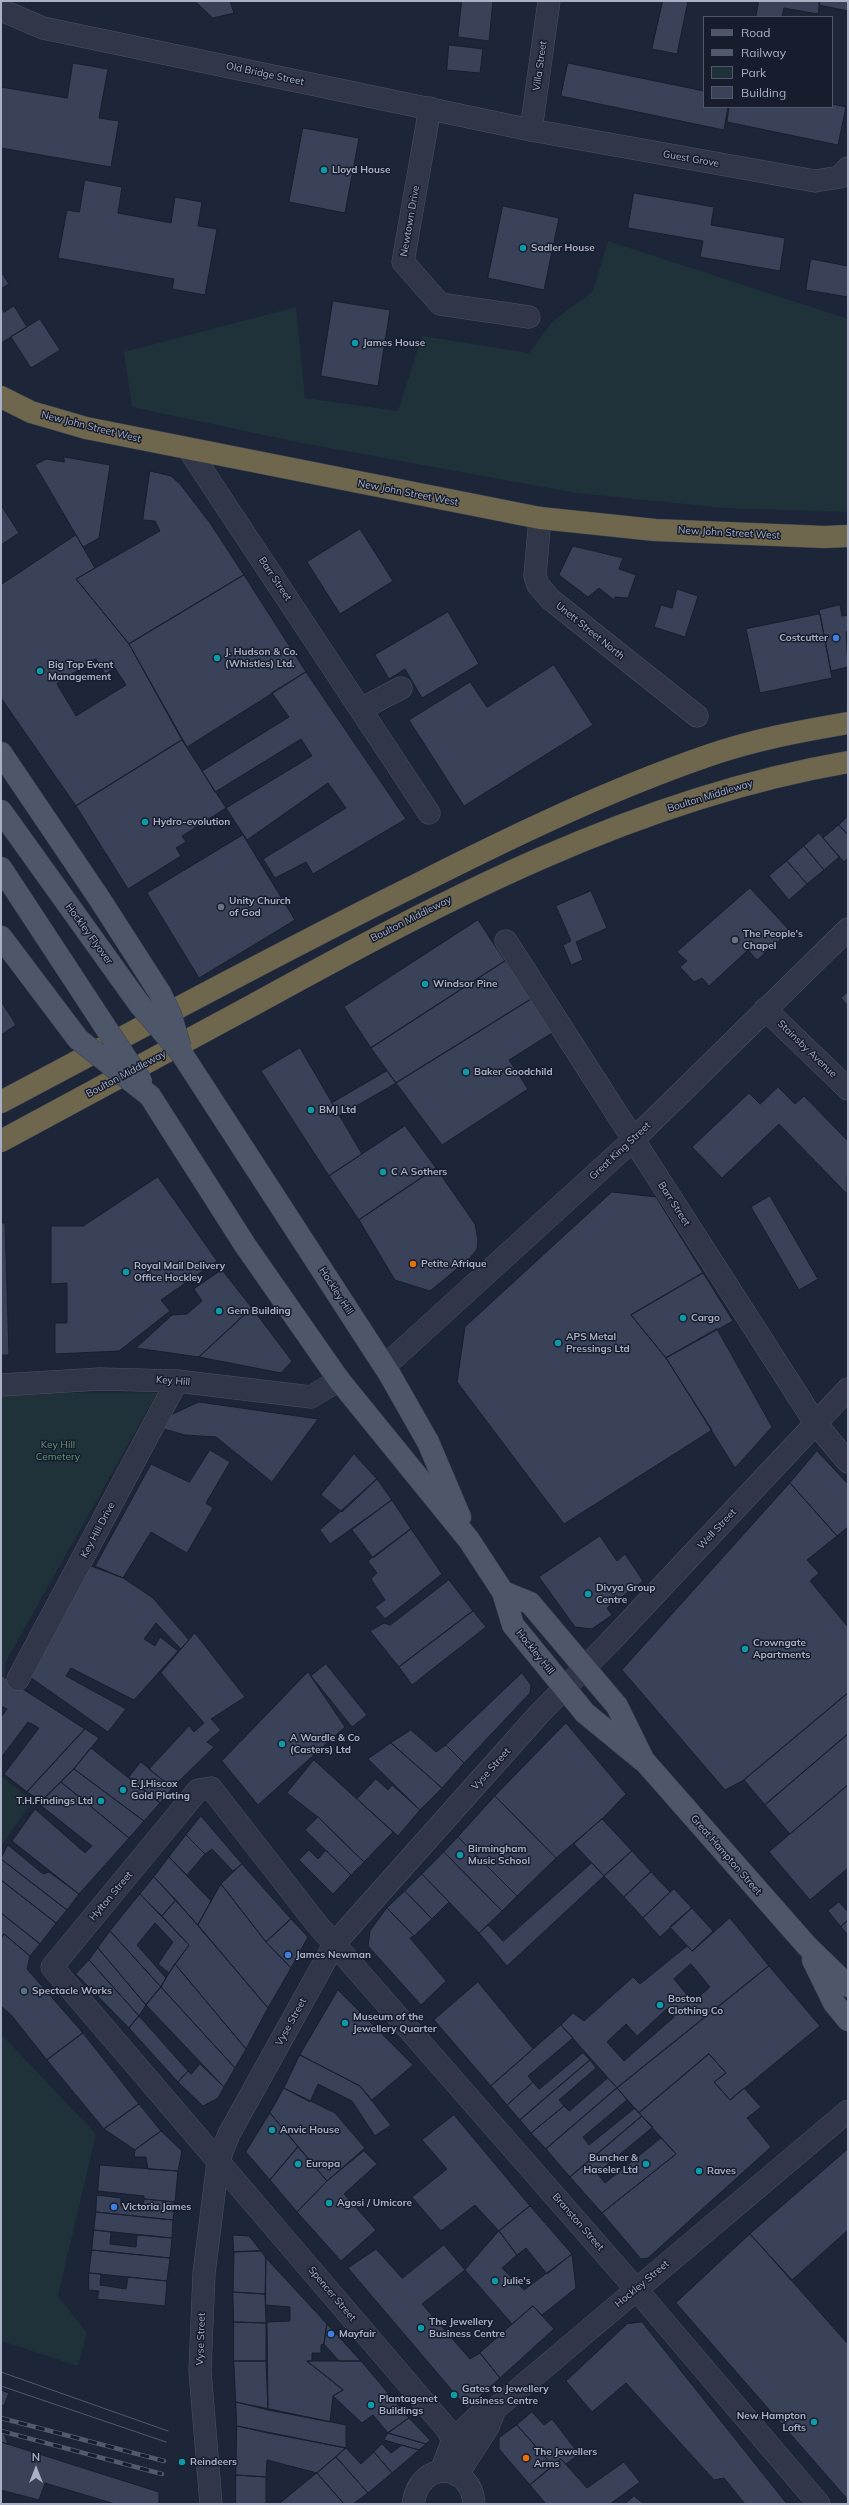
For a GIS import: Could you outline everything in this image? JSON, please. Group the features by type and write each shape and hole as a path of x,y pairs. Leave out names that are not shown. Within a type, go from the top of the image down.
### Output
{"highway":[{"name":"New John Street West","path":"1,397 31,412 86,428 189,450 540,518 655,530 824,538 848,536"},
{"name":"New John Street West","path":"824,538 848,546"},
{"path":"1,1102 331,927 514,836 613,791 708,756 752,743 848,723"},
{"name":"Boulton Middleway","path":"1,1141 354,949 472,888 620,825 738,786 848,762"}],"main road":[{"path":"1,754 99,898 160,993 171,1016 182,1054"},
{"name":"Hockley Flyover","path":"1,811 140,1004 182,1054"},
{"path":"1,868 150,1096"},
{"path":"1,937 78,1039 150,1096"},
{"name":"Hockley Hill","path":"182,1054 385,1366 428,1442 469,1540"},
{"name":"Hockley Hill","path":"150,1096 245,1245 339,1380 469,1540 503,1592 513,1625 564,1688"},
{"path":"503,1592 530,1603 584,1667"},
{"name":"Great Hampton Street","path":"584,1667 617,1706 646,1764"},
{"name":"Great Hampton Street","path":"564,1688 600,1727 646,1764 807,1946 848,1986"},
{"name":"Great Hampton Street","path":"807,1946 834,2003 848,2020"}],"street":[{"name":"Villa Street","path":"531,130 549,1"},
{"name":"Old Bridge Street","path":"1,10 44,28 531,130"},
{"name":"Newtown Drive","path":"430,108 403,262 440,304 529,317"},
{"name":"Guest Grove","path":"531,130 815,181 840,177 848,168"},
{"name":"Barr Street","path":"189,450 429,813"},
{"name":"Unett Street North","path":"540,518 535,576 538,585 550,599 697,716"},
{"path":"361,709 401,688"},
{"name":"Great King Street","path":"385,1366 633,1140 848,929"},
{"name":"Barr Street","path":"506,941 816,1424 848,1462"},
{"name":"Stainsby Avenue","path":"765,1009 848,1089"},
{"name":"Key Hill","path":"1,1385 100,1379 177,1381 311,1397 339,1380"},
{"name":"Key Hill Drive","path":"18,1679 177,1381"},
{"name":"Well Street","path":"584,1667 610,1643 848,1389"},
{"name":"Vyse Street","path":"211,2504 200,2371 204,2273 218,2162 228,2134 335,1943 584,1667"},
{"name":"Hylton Street","path":"218,2162 52,1967 198,1790 211,1788 316,1922 335,1943"},
{"name":"Branston Street","path":"335,1943 636,2288 819,2504"},
{"name":"Hockley Street","path":"449,2473 488,2427 495,2408 848,2111"},
{"name":"Spencer Street","path":"218,2162 447,2429 453,2440"},
{"path":"449,2473 453,2440 478,2416 495,2408"},
{"name":"Vyse Street","path":"199,2504 207,2464"},
{"path":"412,2504 417,2486 423,2479 449,2473 470,2487 474,2504"}],"green space":[{"path":"608,241 848,319 848,512 725,508 576,493 302,443 132,407 124,352 296,307 305,398 398,411 422,336 529,353 552,322 593,291"},
{"name":"Key Hill Cemetery","path":"69,1393 157,1393 5,1663 5,1678 1,1675 1,1396"},
{"path":"1,1776 33,1801 1,1846"},
{"path":"1,2034 96,2134 58,2296 87,2333 78,2366 1,2341"}],"building":[{"path":"195,1 230,1 234,13 213,18"},
{"path":"462,1 493,1 489,41 458,37"},
{"path":"663,1 688,1 677,54 652,49"},
{"path":"759,1 820,1 818,14 784,8 782,16 756,16"},
{"path":"820,1 848,1 848,11 819,5"},
{"path":"449,45 483,49 480,73 447,70"},
{"path":"73,63 108,69 99,118 119,121 111,167 1,148 1,87 67,98"},
{"path":"568,63 703,91 703,108 728,108 724,130 561,96"},
{"path":"833,104 846,107 838,145 727,122 729,108 833,108"},
{"name":"Lloyd House","path":"303,128 359,138 345,213 289,202"},
{"path":"85,180 122,187 118,213 171,223 175,197 202,202 198,226 217,229 205,295 172,289 174,279 58,258 67,210 79,212"},
{"path":"634,193 714,207 711,225 785,238 780,271 700,257 703,241 628,228"},
{"name":"Sadler House","path":"503,206 559,218 544,290 488,278"},
{"path":"811,259 848,266 848,297 806,290"},
{"path":"1,271 9,284 1,289"},
{"name":"James House","path":"333,301 390,310 378,386 321,376"},
{"path":"14,306 27,327 1,343 1,307 4,312"},
{"path":"40,319 60,350 31,368 11,337"},
{"path":"64,457 110,465 99,538 83,547 35,465 46,459 64,462"},
{"path":"150,471 171,476 180,484 210,523 244,575 129,644 76,579 160,531 155,521 143,520"},
{"path":"1,505 19,533 1,545"},
{"path":"360,529 393,581 340,614 307,562"},
{"name":"Big Top Event Management","path":"76,535 95,568 76,579 129,644 182,740 76,806 1,698 1,585","holes":["96,659 105,674 115,668 126,685 76,716 57,684"]},
{"path":"573,546 623,558 619,569 636,575 628,598 615,597 614,600 599,588 588,597 559,575"},
{"name":"J. Hudson & Co. (Whistles) Ltd.","path":"244,575 306,672 187,747 129,644"},
{"path":"677,589 698,596 685,637 654,627 661,605 672,608"},
{"name":"Costcutter","path":"840,605 842,616 848,615 848,631 846,632 848,667 831,671 819,610"},
{"path":"448,612 479,664 422,698 405,669 389,679 375,655"},
{"path":"820,614 832,678 760,693 746,629"},
{"path":"554,665 593,725 464,806 409,720 470,682 487,707"},
{"path":"306,672 406,819 313,874 306,862 275,878 263,859 346,808 328,783 247,840 226,808 312,756 301,739 215,792 202,771 289,717 272,693"},
{"name":"Hydro-evolution","path":"182,740 226,808 182,836 186,842 176,848 181,856 128,889 76,806"},
{"path":"848,816 848,835 839,825"},
{"path":"839,825 848,835 848,858 844,862 823,838"},
{"path":"819,833 839,857 824,870 804,846"},
{"name":"Unity Church of God","path":"243,835 295,920 199,978 147,893"},
{"path":"804,846 824,870 807,884 787,861"},
{"path":"787,861 807,884 789,900 769,876"},
{"name":"The People's Chapel","path":"750,888 790,931 757,960 748,950 709,986 702,978 694,982 680,967 687,961 677,952"},
{"path":"591,891 607,928 576,942 583,960 571,965 563,945 571,941 556,906"},
{"name":"Windsor Pine","path":"478,920 505,961 371,1048 344,1007"},
{"path":"505,961 533,998 396,1083 371,1048"},
{"path":"848,992 848,1006 841,998"},
{"name":"Baker Goodchild","path":"533,998 555,1031 509,1060 528,1089 442,1145 396,1083"},
{"path":"1,1001 16,1025 1,1035"},
{"name":"BMJ Ltd","path":"300,1048 362,1154 329,1176 261,1071"},
{"path":"387,1071 396,1083 339,1116 332,1103"},
{"path":"778,1087 795,1104 804,1096 848,1141 847,1194 779,1124 722,1178 692,1147 749,1093 760,1104"},
{"name":"C A Sothers","path":"405,1126 436,1168 359,1220 329,1176"},
{"path":"436,1168 475,1224 478,1240 477,1249 470,1258 430,1291 395,1280 359,1220"},
{"name":"Royal Mail Delivery Office Hockley","path":"158,1177 217,1261 161,1300 170,1311 119,1351 55,1354 55,1323 67,1323 67,1283 51,1284 51,1226 83,1226"},
{"name":"APS Metal Pressings Ltd","path":"612,1192 656,1197 703,1273 631,1315 666,1358 712,1430 564,1524 457,1382 465,1327"},
{"path":"770,1196 818,1279 799,1290 751,1207"},
{"path":"1,1223 5,1223 9,1355 1,1355"},
{"name":"Gem Building","path":"222,1270 252,1308 199,1357 136,1348 172,1315 187,1314 202,1301 194,1289"},
{"name":"Cargo","path":"703,1273 733,1321 666,1358 631,1315"},
{"path":"252,1308 292,1361 281,1373 199,1357"},
{"path":"717,1329 772,1427 735,1468 666,1358"},
{"path":"199,1402 318,1419 272,1482 216,1437 185,1435 164,1429 167,1417"},
{"path":"210,1450 230,1462 206,1503 213,1508 187,1553 151,1532 123,1578 95,1566 151,1464 189,1482"},
{"path":"817,1451 848,1484 848,1527 837,1536 790,1483"},
{"path":"354,1454 377,1479 342,1512 321,1495"},
{"path":"377,1479 392,1500 330,1544 320,1530"},
{"name":"Crowngate Apartments","path":"790,1483 837,1536 807,1560 819,1573 810,1581 848,1627 848,1693 744,1780 725,1790 622,1670"},
{"path":"392,1500 411,1529 373,1558 352,1530"},
{"path":"411,1529 442,1574 385,1619 375,1607 385,1600 371,1579 377,1573 368,1561"},
{"name":"Divya Group Centre","path":"600,1536 617,1561 625,1554 643,1581 607,1608 612,1615 592,1629 575,1627 539,1577"},
{"path":"91,1566 123,1578 153,1598 189,1640 181,1649 156,1623 144,1639 155,1646 160,1637 178,1651 134,1700 71,1668 66,1676 126,1709 108,1732 27,1675"},
{"path":"449,1580 473,1611 399,1667 370,1631 384,1623 390,1625"},
{"path":"473,1611 486,1627 412,1685 399,1667"},
{"path":"195,1633 245,1697 211,1719 221,1730 207,1742 214,1747 172,1788 149,1769 189,1726 194,1732 204,1723 161,1673"},
{"path":"326,1664 367,1715 352,1727 311,1676"},
{"name":"A Wardle & Co (Casters) Ltd","path":"308,1672 345,1727 258,1805 222,1761"},
{"path":"522,1673 531,1685 530,1693 464,1763 446,1745"},
{"path":"1,1675 85,1729 27,1792 4,1774 39,1728 28,1722 1,1758 1,1717 7,1709 1,1706"},
{"path":"848,1693 848,1734 765,1805 744,1780"},
{"path":"566,1723 626,1794 602,1819 556,1858 495,1796"},
{"path":"85,1729 99,1738 74,1769 41,1801 27,1792"},
{"path":"411,1730 436,1752 446,1745 464,1763 442,1788 391,1743"},
{"path":"848,1734 848,1785 790,1834 765,1805"},
{"path":"391,1743 442,1788 420,1810 368,1759"},
{"name":"E.J.Hiscox Gold Plating","path":"91,1748 160,1803 144,1821 74,1769"},
{"path":"314,1760 393,1832 364,1862 318,1817 287,1793"},
{"path":"141,1762 172,1788 160,1803 129,1777"},
{"name":"T.H.Findings Ltd","path":"74,1769 144,1821 129,1838 61,1782"},
{"path":"376,1779 388,1790 392,1785 420,1810 398,1836 357,1799"},
{"path":"61,1782 129,1838 79,1894 12,1841 35,1809 85,1853 92,1846 39,1804"},
{"path":"848,1785 848,1868 810,1900 769,1852"},
{"path":"495,1796 556,1858 517,1896 458,1837"},
{"path":"201,1816 242,1864 233,1871 212,1849 205,1854 186,1835"},
{"path":"318,1817 364,1862 351,1875 305,1830"},
{"path":"602,1819 632,1851 604,1876 574,1844"},
{"path":"186,1835 205,1854 187,1875 169,1857"},
{"path":"458,1837 517,1896 502,1911 444,1852"},
{"path":"8,1845 43,1874 49,1872 79,1894 67,1910 1,1859"},
{"path":"309,1850 318,1859 326,1850 351,1875 333,1894 299,1860"},
{"path":"632,1851 651,1872 624,1897 604,1876"},
{"path":"444,1852 502,1911 479,1933 422,1874"},
{"path":"169,1857 211,1901 198,1925 154,1877"},
{"path":"1,1859 67,1910 56,1923 1,1880"},
{"path":"592,1863 604,1876 507,1966 479,1933 488,1925 503,1941"},
{"path":"242,1864 291,1919 266,1942 221,1884"},
{"path":"651,1872 670,1892 643,1918 624,1897"},
{"path":"422,1874 449,1902 432,1919 405,1891"},
{"path":"154,1877 176,1900 162,1916 140,1894"},
{"path":"1,1880 56,1923 40,1944 1,1913"},
{"path":"221,1884 266,1942 291,1968 268,2008 198,1925"},
{"path":"674,1889 692,1908 660,1937 643,1918"},
{"path":"405,1891 432,1919 414,1936 387,1908"},
{"path":"140,1894 189,1945 169,1973 158,1964 173,1942 155,1923 137,1945 166,1978 161,1987 110,1931"},
{"path":"176,1900 268,2008 246,2049 175,1964 189,1945 162,1916"},
{"path":"839,1902 848,1912 848,1920 841,1927 828,1911"},
{"path":"387,1908 414,1936 410,1938 446,1981 421,2005 368,1946 370,1931"},
{"path":"692,1908 713,1931 692,1951 670,1927"},
{"path":"1,1913 40,1944 30,1956 4,1934 1,1939"},
{"name":"Boston Clothing Co","path":"730,1918 769,1966 617,2088 561,2025 573,2013 584,2021 633,1977 640,1984 687,1946 692,1951","holes":["691,1964 710,1987 693,2002 674,1979","667,2009 674,2017 624,2061 607,2042 626,2024 637,2036"]},
{"name":"James Newman","path":"291,1919 308,1937 291,1968 266,1942"},
{"path":"848,1920 848,1935 841,1927"},
{"path":"110,1931 161,1987 146,2005 98,1948"},
{"name":"Spectacle Works","path":"4,1934 30,1956 27,1969 83,2033 47,2060 12,2016 1,2006 1,1939"},
{"path":"98,1948 146,2005 139,2016 89,1960"},
{"path":"89,1960 139,2016 129,2028 76,1974"},
{"path":"175,1964 246,2049 235,2068 161,1987"},
{"path":"769,1966 820,2026 730,2100 714,2082 726,2073 709,2054 639,2113 617,2088"},
{"path":"478,1982 533,2049 491,2086 434,2020"},
{"path":"161,1987 235,2068 224,2087 146,2005"},
{"name":"Museum of the Jewellery Quarter","path":"338,1990 413,2065 372,2100 360,2086 300,2055"},
{"path":"139,2016 188,2071 178,2082 129,2028"},
{"path":"561,2025 573,2038 528,2076 533,2082 507,2105 491,2086"},
{"path":"83,2033 139,2104 104,2129 47,2060"},
{"path":"583,2053 590,2060 520,2120 507,2105 533,2082 539,2089"},
{"name":"Raves","path":"709,2054 726,2073 714,2082 730,2100 744,2088 761,2107 747,2118 771,2147 648,2258 641,2259 602,2213 676,2154 639,2113"},
{"path":"300,2055 360,2086 391,2125 375,2136 352,2101 318,2084 310,2102 284,2088"},
{"path":"590,2060 596,2068 559,2100 564,2106 531,2133 520,2120"},
{"path":"200,2064 224,2087 218,2098 203,2106 178,2082 188,2071 191,2074"},
{"path":"608,2078 617,2088 546,2149 531,2133 564,2106 569,2111"},
{"path":"284,2088 335,2113 365,2148 327,2181 270,2113"},
{"path":"617,2088 627,2100 583,2137 589,2145 635,2108 642,2116 570,2177 546,2149"},
{"path":"139,2104 161,2131 135,2150 104,2129"},
{"name":"Anvic House","path":"270,2113 298,2147 270,2180 246,2152"},
{"path":"454,2115 530,2206 499,2231 475,2205 441,2231 412,2197 447,2169 422,2140"},
{"name":"Buncher & Haseler Ltd","path":"642,2116 653,2127 597,2173 605,2183 661,2138 676,2154 602,2213 570,2177"},
{"path":"161,2131 182,2151 178,2171 148,2169 146,2157 134,2157 135,2150"},
{"name":"Europa","path":"298,2147 327,2181 297,2212 270,2180"},
{"path":"848,2149 848,2230 792,2280 750,2234"},
{"name":"Agosi / Umicore","path":"364,2151 377,2164 344,2194 376,2230 341,2261 297,2212 327,2181"},
{"path":"100,2165 178,2171 175,2202 144,2199 144,2196 98,2191"},
{"name":"Victoria James","path":"97,2195 121,2198 121,2206 143,2208 144,2199 175,2202 173,2220 96,2212"},
{"path":"530,2206 572,2254 547,2274 526,2248 517,2255 499,2231"},
{"path":"96,2212 173,2220 172,2238 94,2230"},
{"path":"94,2230 111,2232 110,2244 136,2247 137,2235 172,2238 170,2258 92,2250"},
{"name":"Julie's","path":"499,2231 517,2255 502,2268 524,2290 572,2254 576,2288 542,2315 533,2306 512,2324 465,2270"},
{"name":"New Hampton Lofts","path":"750,2234 848,2344 848,2500 676,2303"},
{"path":"233,2235 249,2236 261,2251 234,2252"},
{"name":"The Jewellery Business Centre","path":"444,2245 465,2270 422,2304 470,2359 480,2353 500,2378 467,2408 348,2268 376,2249 402,2278"},
{"path":"92,2250 170,2258 167,2281 89,2273"},
{"path":"261,2251 266,2258 265,2294 233,2292 234,2252"},
{"path":"266,2258 327,2324 324,2344 321,2345 321,2353 312,2353 312,2361 307,2361 343,2390 333,2396 330,2422 268,2410 267,2322 290,2321 290,2307 266,2305"},
{"path":"89,2273 101,2274 100,2285 126,2289 128,2277 167,2281 165,2306 97,2299 99,2291 89,2290"},
{"path":"233,2292 265,2294 266,2323 234,2322"},
{"path":"533,2306 554,2329 500,2378 480,2353"},
{"path":"234,2322 266,2323 266,2361 234,2361"},
{"path":"642,2322 787,2504 745,2504 724,2478 714,2480 626,2383 592,2412 566,2381 627,2324"},
{"name":"Mayfair","path":"327,2324 361,2361 339,2361 324,2344"},
{"path":"234,2361 266,2361 268,2410 236,2402"},
{"name":"Plantagenet Buildings","path":"307,2361 361,2361 409,2418 388,2433 373,2415 362,2423 333,2396 343,2390"},
{"path":"1,2390 9,2393 4,2406 1,2405"},
{"path":"236,2402 346,2425 346,2448 237,2426"},
{"path":"532,2412 544,2425 552,2419 579,2454 566,2464 561,2459 553,2466 517,2425"},
{"path":"409,2418 430,2440 426,2444 388,2433"},
{"path":"1,2424 8,2444 1,2442"},
{"name":"The Jewellers Arms","path":"517,2425 553,2466 530,2485 499,2449 499,2438"},
{"path":"237,2426 346,2448 317,2473 267,2460 266,2477 236,2475"},
{"path":"388,2433 426,2444 419,2450 384,2440"},
{"path":"1,2442 159,2492 159,2504 115,2504 45,2483 39,2500 1,2490"},
{"path":"382,2444 391,2453 402,2445 419,2450 392,2473 374,2452"},
{"path":"346,2448 361,2464 374,2452 392,2473 368,2493 336,2457"},
{"path":"336,2457 368,2493 353,2504 344,2504 317,2473"},
{"path":"561,2459 587,2488 624,2462 640,2482 610,2504 546,2504 530,2485"},
{"path":"317,2473 344,2504 279,2504"},
{"path":"236,2475 266,2477 266,2504 236,2504"},
{"path":"634,2496 644,2504 625,2504"}],"tram line":[{"path":"1,2372 168,2431"},
{"path":"1,2386 166,2442"}],"railway":[{"path":"1,2418 164,2461"},
{"path":"1,2431 162,2474"}],"place":[{"name":"Lloyd House","path":"324,170"},
{"name":"Sadler House","path":"523,248"},
{"name":"James House","path":"355,343"},
{"name":"Costcutter","path":"836,638"},
{"name":"J. Hudson & Co. (Whistles) Ltd.","path":"217,658"},
{"name":"Big Top Event Management","path":"40,671"},
{"name":"Hydro-evolution","path":"145,822"},
{"name":"Unity Church of God","path":"221,907"},
{"name":"The People's Chapel","path":"735,940"},
{"name":"Windsor Pine","path":"425,984"},
{"name":"Baker Goodchild","path":"466,1072"},
{"name":"BMJ Ltd","path":"311,1110"},
{"name":"C A Sothers","path":"383,1172"},
{"name":"Petite Afrique","path":"413,1264"},
{"name":"Royal Mail Delivery Office Hockley","path":"126,1272"},
{"name":"Gem Building","path":"219,1311"},
{"name":"Cargo","path":"683,1318"},
{"name":"APS Metal Pressings Ltd","path":"558,1343"},
{"name":"Divya Group Centre","path":"588,1594"},
{"name":"Crowngate Apartments","path":"745,1649"},
{"name":"A Wardle & Co (Casters) Ltd","path":"282,1744"},
{"name":"E.J.Hiscox Gold Plating","path":"123,1790"},
{"name":"T.H.Findings Ltd","path":"101,1801"},
{"name":"Birmingham Music School","path":"460,1855"},
{"name":"James Newman","path":"288,1955"},
{"name":"Spectacle Works","path":"24,1991"},
{"name":"Boston Clothing Co","path":"660,2005"},
{"name":"Museum of the Jewellery Quarter","path":"345,2023"},
{"name":"Anvic House","path":"272,2130"},
{"name":"Europa","path":"298,2164"},
{"name":"Buncher & Haseler Ltd","path":"646,2164"},
{"name":"Raves","path":"699,2171"},
{"name":"Agosi / Umicore","path":"329,2203"},
{"name":"Victoria James","path":"114,2207"},
{"name":"Julie's","path":"495,2281"},
{"name":"The Jewellery Business Centre","path":"421,2328"},
{"name":"Mayfair","path":"331,2334"},
{"name":"Gates to Jewellery Business Centre","path":"454,2395"},
{"name":"Plantagenet Buildings","path":"371,2405"},
{"name":"New Hampton Lofts","path":"814,2422"},
{"name":"The Jewellers Arms","path":"526,2458"},
{"name":"Reindeers","path":"182,2462"}]}
